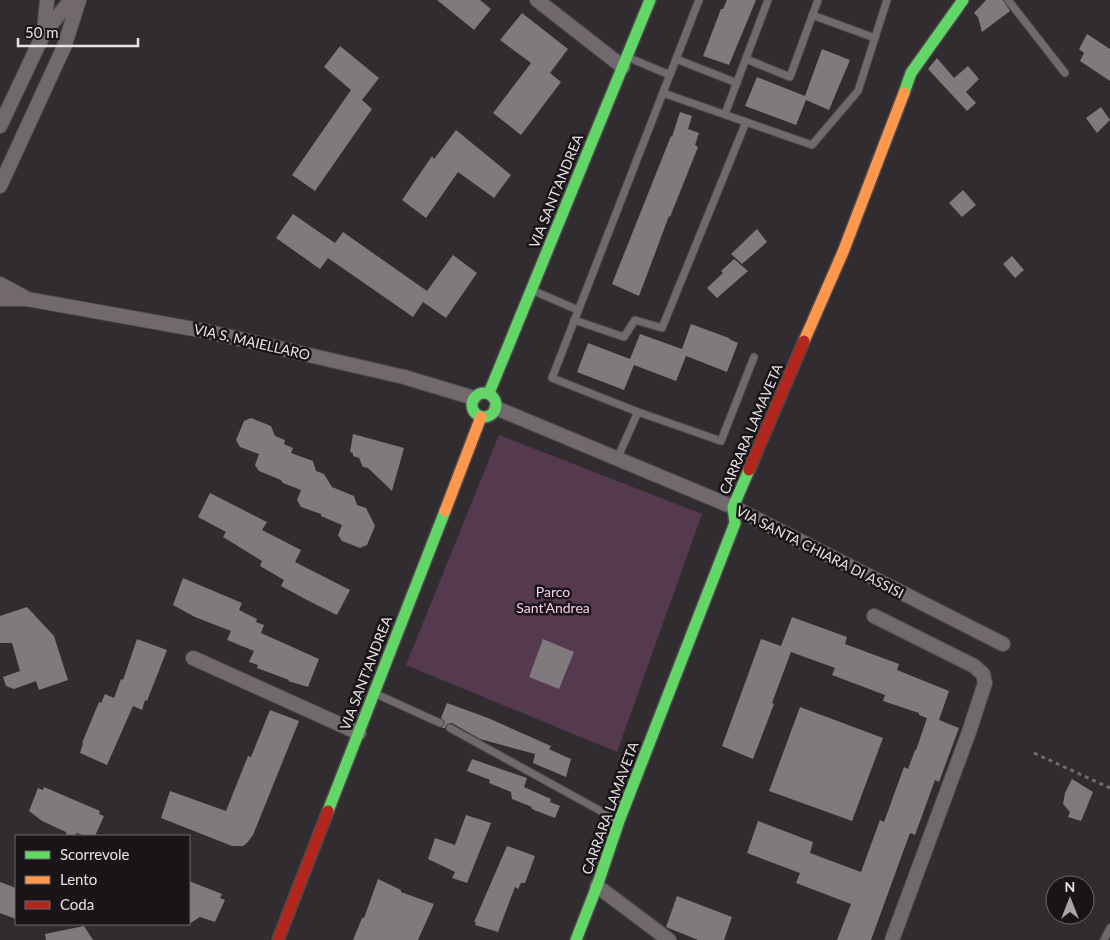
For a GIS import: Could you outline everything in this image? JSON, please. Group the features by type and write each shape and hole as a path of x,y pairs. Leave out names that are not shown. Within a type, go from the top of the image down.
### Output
{"street":[{"path":"44,33 47,0"},
{"path":"0,126 44,33 71,0"},
{"path":"0,186 64,47 79,0"},
{"path":"537,0 625,62"},
{"name":"VIA SANT'ANDREA","path":"488,393 650,0"},
{"name":"CARRARA LAMAVETA","path":"576,940 619,821 735,523 733,508 843,252 911,73 963,0"},
{"name":"VIA S. MAIELLARO","path":"0,284 27,299"},
{"name":"VIA S. MAIELLARO","path":"0,299 27,299 205,331 404,377 474,398"},
{"path":"480,393 488,393 496,401 496,408 489,416 477,416 472,409 472,401 480,393"},
{"name":"VIA SANTA CHIARA DI ASSISI","path":"496,408 733,508 1003,644"},
{"name":"VIA SANT'ANDREA","path":"278,940 481,417"},
{"path":"874,616 974,666 983,674 985,683 969,732 892,940"},
{"path":"193,658 359,733"},
{"path":"597,886 669,940"}],"lane":[{"path":"699,0 552,378 638,412 721,441 754,357"},
{"path":"725,114 768,0"},
{"path":"746,59 790,77 818,0"},
{"path":"663,93 812,145 858,90 888,0"},
{"path":"1008,0 1065,73"},
{"path":"812,15 875,38"},
{"path":"676,59 737,82"},
{"path":"625,62 670,75"},
{"path":"574,320 624,337 635,320 662,328 746,122"},
{"path":"531,290 578,310"},
{"path":"617,458 638,412"},
{"path":"374,693 440,723"},
{"path":"450,728 619,821"},
{"path":"1104,940 1110,928"}],"path":[{"path":"1034,753 1110,788"}],"green space":[{"name":"Parco Sant'Andrea","path":"499,435 702,514 617,752 406,665"}],"building":[{"path":"437,0 480,0 491,9 474,30"},
{"path":"727,0 756,0 729,65 703,56 721,9 723,9"},
{"path":"986,0 1003,0 1010,11 982,32 978,17 974,13"},
{"path":"522,13 568,49 550,73 561,82 521,135 493,113 531,63 500,40"},
{"path":"1087,34 1110,49 1110,81 1080,61 1084,53 1079,49"},
{"path":"340,46 379,78 362,100 372,109 315,191 292,175 351,90 324,67"},
{"path":"822,49 850,60 829,110 806,100 796,125 745,106 757,77 805,96"},
{"path":"937,58 954,78 968,66 979,79 966,92 976,103 967,111 928,69"},
{"path":"1101,107 1110,120 1097,133 1086,118"},
{"path":"680,112 692,116 688,129 699,133 695,145 698,147 669,216 639,296 612,284 672,137"},
{"path":"456,130 511,175 494,198 458,172 426,218 402,200 432,156 434,159"},
{"path":"963,190 976,205 962,217 949,203"},
{"path":"293,214 335,243 343,232 427,291 453,255 477,273 446,318 423,302 413,317 328,258 320,269 276,238"},
{"path":"757,229 767,242 742,264 731,254"},
{"path":"1012,256 1024,270 1015,278 1003,264"},
{"path":"734,259 748,271 717,298 707,288"},
{"path":"691,324 738,343 727,372 686,356 676,381 634,365 624,390 577,372 588,343 630,359 640,334 682,349"},
{"path":"251,418 271,426 275,436 285,440 284,444 293,448 291,453 313,461 316,471 324,474 332,487 354,496 357,505 366,508 375,526 367,545 360,548 342,541 338,535 342,525 321,516 321,514 301,507 297,500 301,490 259,471 255,465 259,454 240,447 236,440 244,421"},
{"path":"353,434 404,448 392,491 368,468 363,467 359,458 353,456 353,453 350,452"},
{"path":"210,493 267,522 262,530 301,550 295,562 350,590 337,615 281,586 284,580 260,566 262,561 223,537 226,532 198,517"},
{"path":"183,578 242,603 239,610 257,619 256,622 264,625 261,633 319,659 308,687 257,668 258,665 249,662 254,651 227,640 231,631 195,617 173,605"},
{"path":"27,607 54,636 68,680 39,690 36,681 14,689 6,686 3,677 20,671 12,643 0,643 0,616"},
{"path":"792,617 847,637 845,644 899,664 897,670 949,691 939,720 959,728 939,782 935,780 915,835 910,833 871,940 837,940 851,904 796,883 800,873 747,853 758,821 813,842 810,853 861,872 880,820 884,822 904,767 908,769 927,718 919,715 919,713 883,701 885,695 832,675 835,668 791,652 753,759 722,746 761,639 781,646"},
{"path":"137,639 167,650 147,701 145,700 142,710 133,706 107,765 80,753 82,743 99,702 101,703 105,694 114,698 121,679 123,680"},
{"path":"543,639 574,652 559,689 529,677"},
{"path":"447,703 488,718 551,746 549,749 571,759 566,777 533,763 535,754 480,739 452,723 442,728 445,722 441,718"},
{"path":"800,707 883,738 852,821 769,791"},
{"path":"270,710 299,721 253,835 247,843 243,846 232,846 161,818 170,791 226,811 248,756 251,757"},
{"path":"472,759 527,778 524,787 551,799 550,802 560,806 555,818 512,799 511,792 489,783 490,780 467,771"},
{"path":"1072,779 1093,792 1081,821 1068,817 1070,812 1063,804 1065,793"},
{"path":"44,787 100,811 99,814 104,816 95,835 77,833 75,835 67,835 66,832 42,821 29,811 38,788 43,790"},
{"path":"466,815 491,823 467,883 452,878 455,872 428,859 435,838 455,845"},
{"path":"507,846 535,856 525,883 521,883 518,889 515,887 498,932 475,925 476,922 474,922"},
{"path":"378,879 401,890 401,892 434,904 418,940 353,940 362,918 364,918"},
{"path":"190,881 222,894 220,898 225,900 215,922 200,917 190,923"},
{"path":"0,882 15,888 15,919 0,913"},
{"path":"677,896 732,917 724,940 698,940 666,927"},
{"path":"84,926 93,940 46,940 45,934"}],"traffic: fast":[{"path":"489,393 650,0"},
{"path":"904,93 911,73 963,0"},
{"path":"484,393 493,396 496,405 493,414 484,417 475,414 472,405 475,396 484,393"},
{"path":"576,940 619,821 735,523 733,507 749,470"},
{"path":"328,811 445,511"}],"traffic: slow":[{"path":"804,341 843,252 904,93"},
{"path":"445,511 481,417"}],"traffic: jam":[{"path":"749,470 804,341"},
{"path":"278,940 328,811"}]}
